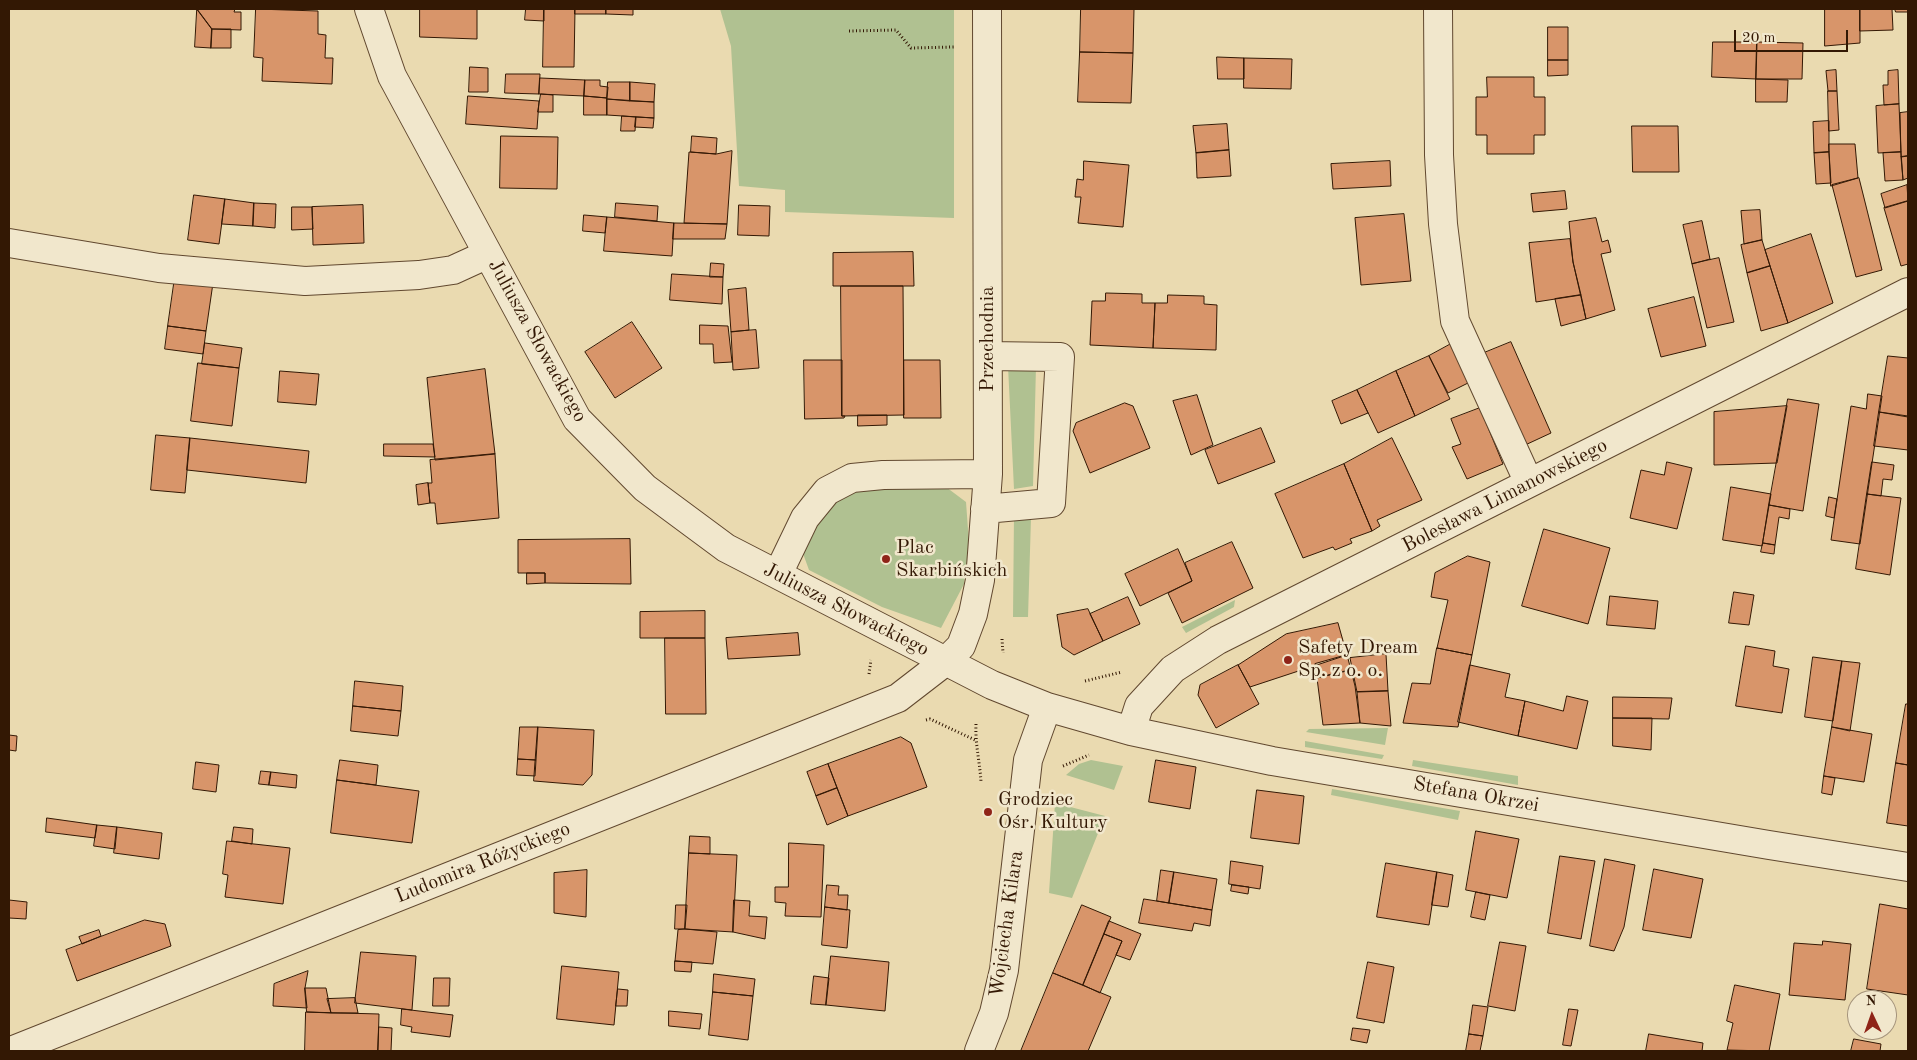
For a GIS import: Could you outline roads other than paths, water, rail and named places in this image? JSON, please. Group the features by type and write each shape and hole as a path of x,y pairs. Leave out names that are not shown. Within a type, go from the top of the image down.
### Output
{"street":[{"name":"Juliusza Słowackiego","path":"370,9 392,76 577,419 645,488 726,548 992,685 1047,707"},
{"name":"Przechodnia","path":"946,661 962,646 973,614 980,580 988,474 987,9"},
{"path":"1438,9 1439,155 1443,224 1455,321 1530,483"},
{"path":"9,242 160,268 305,281 419,276 453,270 488,254"},
{"name":"Bolesława Limanowskiego","path":"1131,731 1139,706 1172,669 1218,640 1908,292"},
{"path":"985,509 1051,503 1060,357 988,356"},
{"path":"778,574 805,518 827,491 852,478 883,475 988,474"},
{"name":"Ludomira Różyckiego","path":"11,1051 898,698 946,661"},
{"name":"Stefana Okrzei","path":"1047,707 1131,731 1272,761 1908,867"},
{"name":"Wojciecha Kilara","path":"979,1051 994,1013 1004,970 1028,760 1047,707"}],"place":[{"name":"Plac Skarbińskich","path":"886,559"},
{"name":"Safety Dream Sp. z o. o.","path":"1288,660"},
{"name":"Grodziec Ośr. Kultury","path":"988,812"}]}
